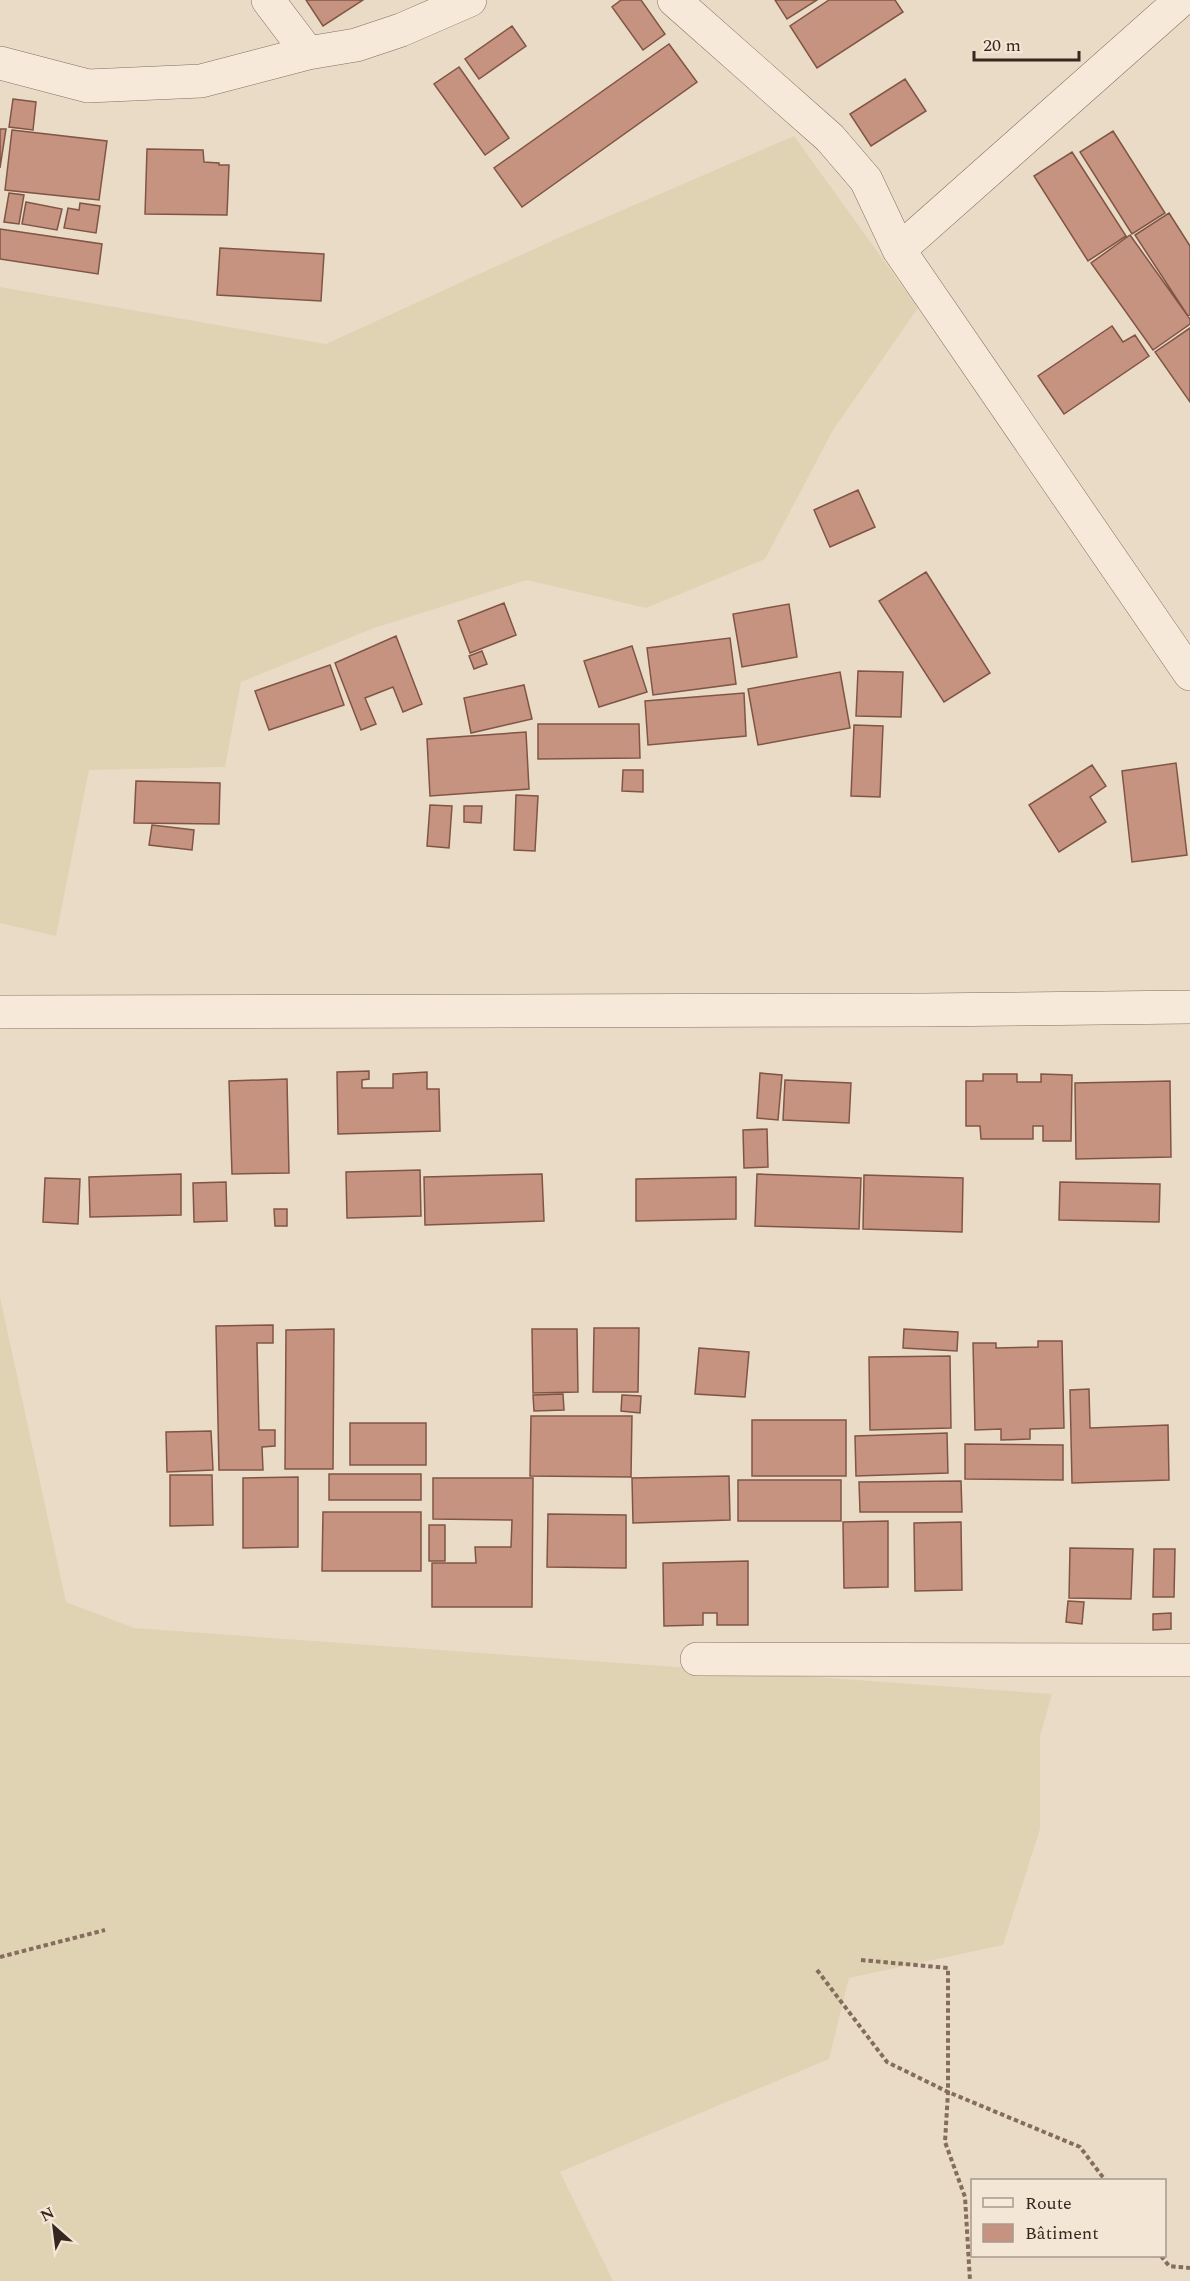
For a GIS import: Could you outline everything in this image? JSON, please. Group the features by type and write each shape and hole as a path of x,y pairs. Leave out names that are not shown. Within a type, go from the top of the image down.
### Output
{"street":[{"path":"268,0 308,53"},
{"path":"0,63 88,86 201,81 308,53 356,45 401,30 470,0"},
{"path":"674,0 830,138 866,180 899,250 1190,674"},
{"path":"899,250 1181,0"},
{"path":"0,1012 911,1011 1190,1007"},
{"path":"697,1659 1190,1660"}],"path":[{"path":"0,1957 105,1930"},
{"path":"861,1960 948,1968 948,2092 945,2142 965,2197 970,2281"},
{"path":"817,1970 887,2062 948,2092 1080,2147 1104,2179"},
{"path":"1162,2257 1168,2266 1190,2268"}],"shaded area":[{"path":"794,136 918,308 833,430 765,559 646,608 527,580 374,628 241,682 225,767 89,770 56,936 0,923 0,287 326,344 565,235"},
{"path":"0,1297 66,1602 134,1628 1052,1694 1040,1736 1040,1829 1003,1945 849,1978 829,2059 560,2172 613,2281 0,2281"}],"building":[{"path":"306,0 363,0 323,26"},
{"path":"621,0 641,0 665,34 643,50 612,7"},
{"path":"775,0 817,0 787,19"},
{"path":"829,0 895,0 903,12 817,68 790,26"},
{"path":"512,26 526,46 479,79 465,59"},
{"path":"669,44 697,82 522,207 494,168"},
{"path":"459,67 509,138 485,155 434,84"},
{"path":"905,79 926,111 871,146 850,114"},
{"path":"13,99 36,102 33,130 9,127"},
{"path":"0,129 6,129 0,168"},
{"path":"12,130 107,141 99,200 5,190"},
{"path":"1113,131 1165,213 1132,234 1080,152"},
{"path":"147,149 203,150 204,162 229,165 227,215 145,214"},
{"path":"1072,152 1126,236 1088,261 1034,176"},
{"path":"9,193 24,195 19,224 4,222"},
{"path":"26,202 62,209 57,230 22,224"},
{"path":"80,203 100,206 96,233 64,228 68,208 79,210"},
{"path":"1169,213 1190,246 1190,315 1188,316 1135,235"},
{"path":"0,229 102,244 98,274 0,259"},
{"path":"1130,235 1190,319 1190,324 1153,350 1091,263"},
{"path":"220,248 324,254 321,301 217,295"},
{"path":"1112,326 1123,342 1135,335 1149,356 1064,414 1038,376"},
{"path":"1190,328 1190,402 1155,352"},
{"path":"858,490 875,527 830,547 814,510"},
{"path":"926,572 990,673 944,702 879,601"},
{"path":"504,603 516,635 470,653 458,621"},
{"path":"789,604 797,657 742,667 733,614"},
{"path":"396,636 422,704 403,712 393,687 365,698 376,724 361,730 335,663"},
{"path":"730,638 736,684 653,695 647,648"},
{"path":"632,646 647,692 599,707 584,661"},
{"path":"482,651 487,664 474,669 469,656"},
{"path":"330,665 344,705 269,730 255,691"},
{"path":"858,671 903,672 901,717 856,716"},
{"path":"840,672 850,728 758,745 748,689"},
{"path":"524,685 532,719 471,733 464,698"},
{"path":"744,693 746,736 648,745 645,701"},
{"path":"538,724 639,724 640,758 538,759"},
{"path":"854,725 883,726 880,797 851,796"},
{"path":"526,732 529,789 430,796 427,739"},
{"path":"1176,763 1187,855 1132,862 1122,771"},
{"path":"1092,765 1106,786 1090,797 1106,822 1059,852 1029,805"},
{"path":"623,770 643,770 643,792 622,791"},
{"path":"136,781 220,783 219,824 134,823"},
{"path":"516,795 538,796 535,851 514,850"},
{"path":"430,805 452,806 449,848 427,846"},
{"path":"464,806 482,806 481,823 464,822"},
{"path":"152,825 194,830 192,850 149,845"},
{"path":"369,1071 369,1079 362,1080 362,1088 393,1088 393,1074 427,1072 427,1089 439,1089 440,1131 338,1134 337,1072"},
{"path":"760,1073 782,1075 778,1120 757,1118"},
{"path":"983,1074 1017,1074 1017,1082 1041,1082 1041,1074 1072,1075 1071,1141 1043,1141 1043,1126 1033,1126 1033,1139 981,1139 980,1126 966,1126 966,1081 983,1081"},
{"path":"287,1079 289,1173 232,1174 229,1081"},
{"path":"785,1080 851,1083 849,1123 783,1120"},
{"path":"1170,1081 1171,1157 1076,1159 1075,1083"},
{"path":"767,1129 768,1167 744,1168 743,1130"},
{"path":"420,1170 421,1216 347,1218 346,1172"},
{"path":"181,1174 181,1215 90,1217 89,1177"},
{"path":"542,1174 544,1221 425,1225 424,1177"},
{"path":"757,1174 861,1178 859,1229 755,1226"},
{"path":"864,1175 963,1178 962,1232 863,1229"},
{"path":"736,1177 736,1219 636,1221 636,1179"},
{"path":"45,1178 80,1179 78,1224 43,1222"},
{"path":"226,1182 227,1221 194,1222 193,1183"},
{"path":"1060,1182 1160,1184 1159,1222 1059,1220"},
{"path":"274,1209 287,1209 287,1226 275,1226"},
{"path":"273,1325 273,1343 257,1343 259,1430 275,1430 275,1446 262,1447 263,1470 219,1470 216,1326"},
{"path":"594,1328 639,1328 638,1392 593,1392"},
{"path":"334,1329 333,1469 285,1469 286,1330"},
{"path":"532,1329 577,1329 578,1392 533,1393"},
{"path":"904,1329 958,1332 957,1351 903,1348"},
{"path":"1038,1341 1062,1341 1064,1428 1030,1429 1030,1439 1001,1440 1001,1429 975,1430 973,1343 996,1343 996,1348 1038,1347"},
{"path":"699,1348 749,1352 745,1397 695,1394"},
{"path":"950,1356 951,1428 870,1430 869,1357"},
{"path":"1089,1389 1090,1428 1168,1425 1169,1480 1072,1483 1070,1390"},
{"path":"563,1394 564,1410 534,1411 533,1395"},
{"path":"622,1395 641,1396 640,1413 621,1411"},
{"path":"531,1416 632,1416 631,1477 530,1476"},
{"path":"752,1420 846,1420 846,1476 752,1476"},
{"path":"350,1423 426,1423 426,1465 350,1465"},
{"path":"211,1431 213,1470 167,1472 166,1432"},
{"path":"947,1433 948,1473 856,1476 855,1436"},
{"path":"965,1444 1063,1445 1063,1480 965,1479"},
{"path":"329,1474 421,1474 421,1500 329,1500"},
{"path":"170,1475 212,1475 213,1525 170,1526"},
{"path":"729,1476 730,1520 633,1523 632,1478"},
{"path":"298,1477 298,1547 243,1548 243,1478"},
{"path":"433,1478 533,1478 532,1607 432,1607 432,1563 476,1563 475,1547 511,1547 512,1520 433,1519"},
{"path":"738,1480 841,1480 841,1521 738,1521"},
{"path":"961,1481 962,1512 860,1512 859,1482"},
{"path":"323,1512 421,1512 421,1571 322,1571"},
{"path":"548,1514 626,1515 626,1568 547,1567"},
{"path":"888,1521 888,1587 844,1588 843,1522"},
{"path":"961,1522 962,1590 915,1591 914,1523"},
{"path":"429,1525 445,1525 445,1561 429,1561"},
{"path":"1070,1548 1133,1549 1131,1599 1069,1598"},
{"path":"1154,1549 1175,1549 1174,1597 1153,1597"},
{"path":"748,1561 748,1625 717,1625 717,1613 703,1613 703,1625 664,1626 663,1563"},
{"path":"1068,1601 1084,1602 1082,1624 1066,1622"},
{"path":"1171,1613 1171,1629 1153,1630 1153,1614"}]}
